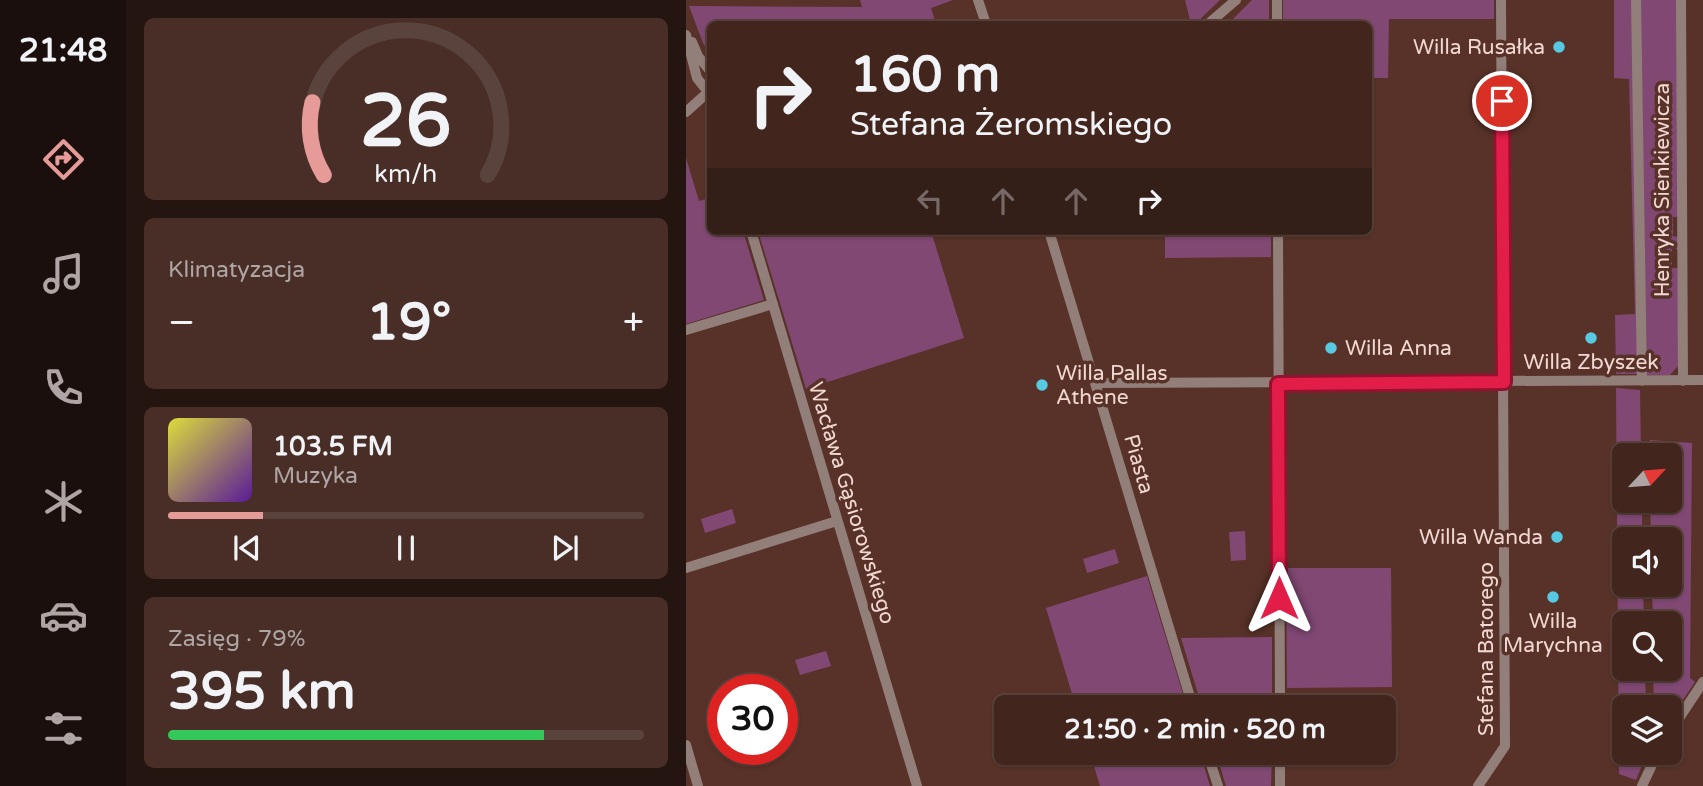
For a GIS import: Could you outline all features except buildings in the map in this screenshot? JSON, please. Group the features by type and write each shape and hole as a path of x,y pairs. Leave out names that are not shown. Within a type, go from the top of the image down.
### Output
{"street":[{"path":"978,0 985,21"},
{"path":"1212,21 1236,0"},
{"path":"1277,0 1277,21"},
{"name":"Stefana Batorego","path":"1478,786 1505,746 1500,0"},
{"path":"1636,0 1642,381"},
{"name":"Henryka Sienkiewicza","path":"1681,0 1683,381"},
{"path":"686,33 707,67"},
{"path":"686,33 697,78 707,88"},
{"path":"686,112 707,90"},
{"name":"Wacława Gąsiorowskiego","path":"752,235 917,786"},
{"name":"Piasta","path":"1050,235 1189,695"},
{"path":"1278,235 1280,695"},
{"path":"686,330 773,304"},
{"path":"1095,383 1703,380"},
{"path":"686,568 837,521"},
{"path":"1682,714 1703,682"},
{"path":"686,745 698,786"},
{"path":"1211,765 1217,786"},
{"path":"1280,765 1280,786"},
{"path":"1642,786 1652,765"}],"shaded area":[{"path":"860,0 953,0 931,8 935,21 707,21 707,50 689,6 862,7"},
{"path":"1185,0 1220,0 1198,21 1190,21"},
{"path":"1252,0 1269,0 1269,21 1231,21"},
{"path":"1283,0 1494,0 1494,19 1389,19 1388,78 1372,78 1372,21 1283,21"},
{"path":"1614,0 1633,0 1640,374 1616,374 1615,315 1635,314 1629,79 1614,78"},
{"path":"1638,0 1677,0 1678,217 1673,217 1673,236 1678,237 1678,249 1672,249 1672,268 1678,268 1679,365 1670,375 1646,375"},
{"path":"686,158 699,201 707,199 707,235 744,235 764,300 686,324"},
{"path":"759,235 932,235 964,338 806,389"},
{"path":"1165,235 1271,235 1271,257 1165,258"},
{"path":"1616,388 1640,390 1641,443 1616,443"},
{"path":"1650,440 1692,443 1690,678 1695,682 1682,701 1682,695 1654,695 1653,681 1682,681 1682,611 1653,611 1652,597 1682,597 1682,527 1651,527 1650,513 1682,513 1682,443 1650,443"},
{"path":"732,509 736,523 705,533 701,519"},
{"path":"1617,513 1642,513 1642,527 1617,527"},
{"path":"1245,531 1246,560 1231,561 1229,532"},
{"path":"1115,549 1119,563 1087,573 1083,559"},
{"path":"1286,568 1391,568 1392,687 1287,688"},
{"path":"1147,576 1183,695 1072,695 1046,608"},
{"path":"1618,597 1643,597 1644,611 1618,611"},
{"path":"1272,637 1272,695 1198,695 1181,638"},
{"path":"826,651 831,666 800,675 795,660"},
{"path":"1618,681 1645,681 1646,695 1618,695"},
{"path":"1094,765 1204,765 1210,786 1100,786"},
{"path":"1220,765 1272,765 1271,786 1226,786"},
{"path":"1619,765 1642,765 1636,780 1619,774"}],"place":[{"name":"Willa Rusałka","path":"1559,47"},
{"name":"Willa Zbyszek","path":"1591,338"},
{"name":"Willa Anna","path":"1331,348"},
{"name":"Willa Pallas Athene","path":"1042,385"},
{"name":"Willa Wanda","path":"1557,537"},
{"name":"Willa Marychna","path":"1553,597"}],"route":[{"path":"1279,598 1278,384 1504,382 1502,101"}]}
